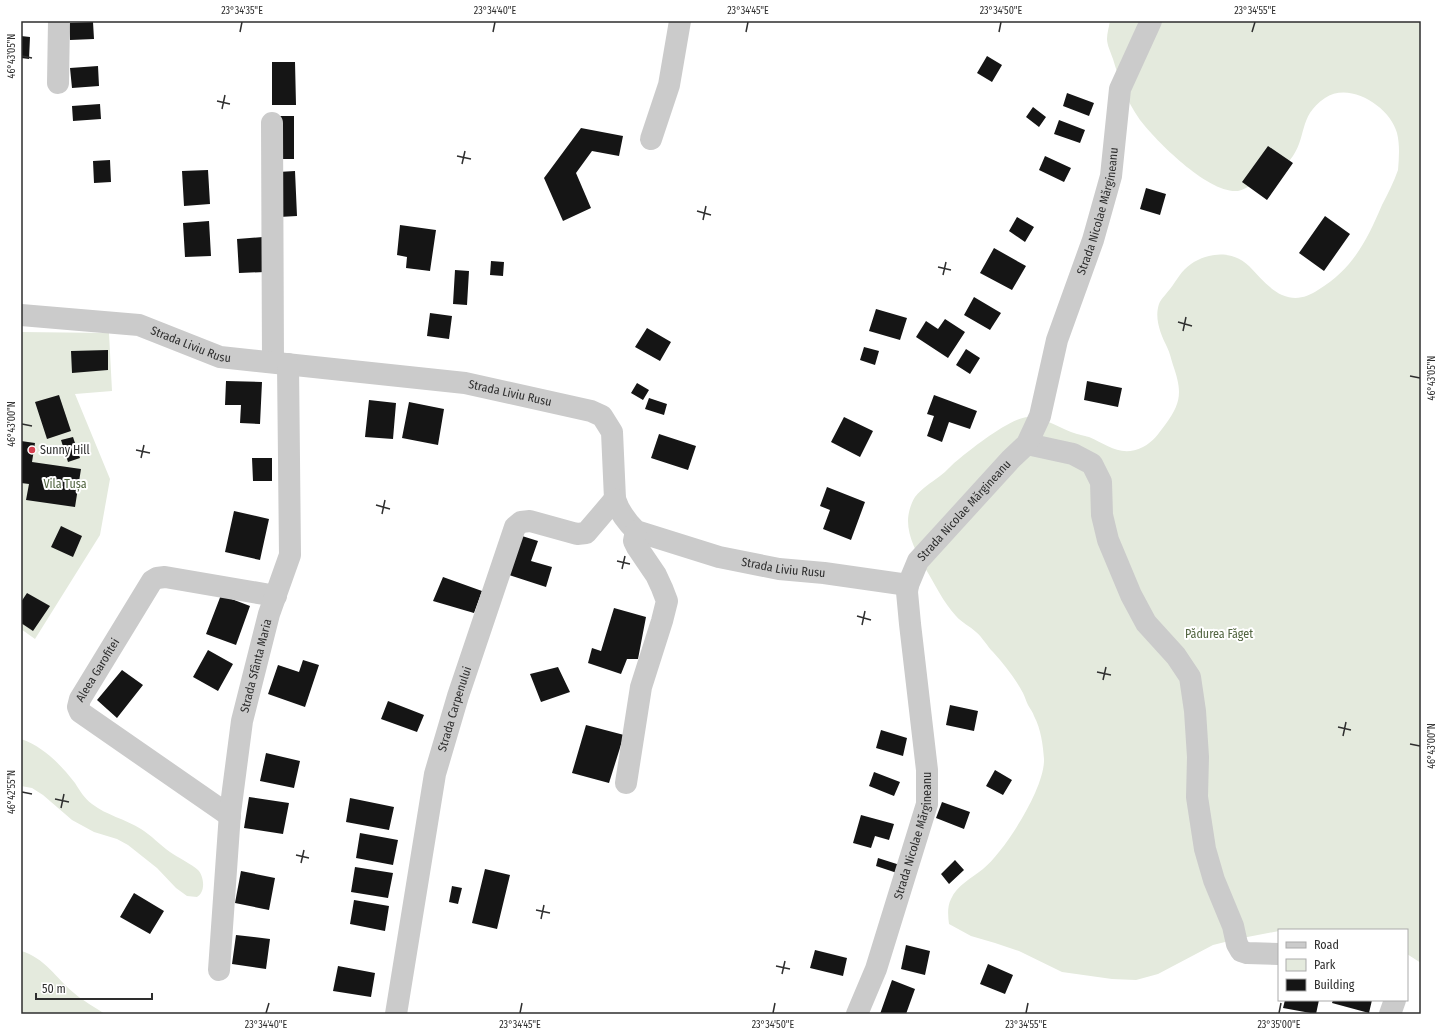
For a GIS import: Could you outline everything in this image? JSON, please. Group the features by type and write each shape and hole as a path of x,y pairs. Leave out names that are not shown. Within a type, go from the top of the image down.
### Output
{"street":[{"path":"58,83 59,21"},
{"path":"650,139 669,85 680,21"},
{"name":"Strada Nicolae Mărgineanu","path":"857,1014 876,969 927,804 927,770 910,624 907,592 908,585 918,561 1011,459 1027,444 1040,416 1057,340 1093,240 1111,176 1120,89 1151,21"},
{"name":"Strada Sfânta Maria","path":"219,970 230,816 242,721 269,614 290,555 272,123"},
{"name":"Strada Liviu Rusu","path":"21,315 139,325 220,357 465,383 591,411 602,416 612,432 616,499 618,508 626,521 636,531 719,557 779,569 824,573 908,585"},
{"path":"1027,444 1073,454 1092,464 1101,482 1102,515 1108,540 1131,595 1146,623 1176,656 1190,677 1195,711 1198,757 1197,797 1205,849 1214,880 1233,926 1237,944 1241,951 1247,953 1278,954"},
{"name":"Strada Carpenului","path":"396,1014 435,774 458,696 515,527 521,522 530,521 576,534 586,533 616,499"},
{"path":"626,783 641,688 662,621 666,601 656,575 637,548 634,541 636,531"},
{"name":"Aleea Garofitei","path":"230,816 80,712 78,707 80,699 152,581 157,578 165,577 276,596"},
{"path":"1390,1014 1395,1001"}],"green space":[{"name":"Pădurea Făget","path":"1110,21 1421,21 1421,963 1408,955 1408,929 1278,929 1278,931 1213,945 1158,974 1136,980 1112,979 1062,972 1019,951 971,936 949,924 948,908 954,894 965,882 983,869 992,860 1012,834 1031,802 1043,771 1044,754 1038,726 1023,693 1005,666 981,637 951,611 919,557 911,539 908,527 910,508 914,499 924,488 973,448 1003,427 1022,418 1029,417 1041,419 1121,451 1135,450 1150,443 1171,417 1175,410 1179,396 1176,374 1161,332 1157,315 1160,302 1184,270 1191,264 1205,257 1220,254 1228,255 1235,257 1249,266 1268,286 1282,295 1297,298 1310,295 1341,273 1358,253 1371,230 1398,170 1399,142 1393,123 1386,114 1368,99 1346,93 1335,94 1325,98 1316,105 1310,113 1306,120 1296,152 1287,163 1248,187 1238,191 1226,190 1199,176 1184,165 1158,141 1140,120 1124,91 1107,37"},
{"name":"Vila Tușa","path":"21,332 109,333 112,391 75,394 110,479 100,535 35,639 21,629"},
{"path":"21,739 44,751 51,757 75,783 84,797 97,808 141,829 170,852 198,870 203,881 203,888 200,894 197,897 187,896 176,888 157,868 128,845 117,839 94,832 72,820 43,795 32,788 21,786"},
{"path":"21,951 37,958 78,996 105,1014 21,1014"}],"building":[{"path":"93,22 94,39 70,40 69,23"},
{"path":"21,36 30,37 29,59 21,58"},
{"path":"987,56 1002,65 992,82 977,73"},
{"path":"272,62 295,62 296,105 272,105"},
{"path":"98,66 99,86 72,88 70,68"},
{"path":"1067,93 1094,103 1089,116 1063,106"},
{"path":"100,104 101,119 73,121 72,106"},
{"path":"1033,107 1046,117 1039,127 1026,117"},
{"path":"277,116 294,116 294,159 278,159"},
{"path":"1059,120 1085,130 1080,143 1054,134"},
{"path":"581,128 623,136 619,156 592,151 576,173 591,208 563,221 544,178"},
{"path":"1268,146 1293,163 1267,200 1242,182"},
{"path":"1045,156 1071,168 1064,182 1039,170"},
{"path":"110,160 111,182 94,183 93,161"},
{"path":"208,170 210,204 184,206 182,171"},
{"path":"295,171 297,216 279,217 278,172"},
{"path":"1146,188 1166,194 1160,215 1140,209"},
{"path":"1325,216 1350,234 1324,271 1299,253"},
{"path":"1017,217 1034,227 1025,242 1009,231"},
{"path":"209,221 211,256 185,257 183,223"},
{"path":"400,225 436,230 430,271 406,268 407,257 397,255"},
{"path":"263,237 265,272 239,273 237,239"},
{"path":"994,248 1026,266 1012,290 980,273"},
{"path":"491,261 504,262 503,276 490,275"},
{"path":"455,270 469,271 467,305 453,304"},
{"path":"974,297 1001,313 990,330 964,315"},
{"path":"876,309 907,318 900,340 869,331"},
{"path":"430,313 452,316 449,339 427,336"},
{"path":"945,319 965,332 948,358 916,337 926,321 938,329"},
{"path":"647,328 671,342 660,361 635,347"},
{"path":"864,347 879,351 875,365 860,360"},
{"path":"966,349 980,358 970,374 956,365"},
{"path":"108,350 108,370 72,373 71,351"},
{"path":"226,381 262,382 260,424 240,423 241,405 225,405"},
{"path":"1087,381 1122,388 1118,407 1084,400"},
{"path":"637,383 649,390 643,400 631,393"},
{"path":"59,395 71,431 47,439 35,402"},
{"path":"934,395 977,411 970,429 949,422 942,442 927,436 934,416 927,414"},
{"path":"649,398 667,404 664,415 645,409"},
{"path":"369,400 396,403 393,439 365,437"},
{"path":"409,402 444,409 438,445 402,438"},
{"path":"844,417 873,431 860,457 831,442"},
{"path":"659,434 696,446 688,470 651,458"},
{"path":"73,437 80,458 68,462 61,440"},
{"path":"21,441 35,443 32,462 81,469 75,507 26,500 29,484 21,483"},
{"path":"252,458 272,458 272,481 253,481"},
{"path":"827,487 865,502 851,540 823,529 830,510 820,506"},
{"path":"234,511 269,519 260,560 225,552"},
{"path":"61,526 82,536 73,557 51,547"},
{"path":"522,536 538,541 531,561 552,567 546,587 509,575"},
{"path":"443,577 482,591 474,613 433,601"},
{"path":"27,593 50,606 33,631 21,623 21,602"},
{"path":"221,595 250,606 236,645 206,634"},
{"path":"614,608 646,617 638,659 627,659 621,674 588,663 592,648 601,651"},
{"path":"208,650 233,664 218,691 193,677"},
{"path":"303,660 319,665 305,707 268,694 278,665 299,672"},
{"path":"558,667 570,692 541,702 530,674"},
{"path":"122,670 143,685 117,718 97,700"},
{"path":"388,701 424,715 417,732 381,719"},
{"path":"950,705 978,711 974,731 946,725"},
{"path":"586,725 624,735 609,783 572,773"},
{"path":"881,730 907,738 903,756 876,748"},
{"path":"266,753 300,761 294,788 260,781"},
{"path":"995,770 1012,780 1003,795 986,786"},
{"path":"874,772 900,782 894,796 869,786"},
{"path":"249,797 289,803 283,834 244,828"},
{"path":"350,798 394,807 389,830 346,822"},
{"path":"942,802 970,812 964,829 936,818"},
{"path":"861,815 894,824 889,840 875,836 871,848 853,843"},
{"path":"360,833 398,840 393,865 356,858"},
{"path":"878,858 903,866 900,874 876,866"},
{"path":"955,860 964,870 949,884 941,874"},
{"path":"355,867 393,873 388,898 351,892"},
{"path":"485,869 510,875 497,929 472,923"},
{"path":"241,871 275,878 269,910 235,903"},
{"path":"452,886 462,888 458,904 449,902"},
{"path":"134,893 164,911 150,934 120,917"},
{"path":"354,900 389,906 385,931 350,924"},
{"path":"236,935 270,939 266,969 232,964"},
{"path":"906,945 930,951 925,975 901,969"},
{"path":"815,950 847,958 843,976 810,968"},
{"path":"988,964 1013,975 1005,994 980,984"},
{"path":"338,966 375,973 371,997 333,991"},
{"path":"892,980 915,989 906,1014 880,1014"},
{"path":"1285,1001 1319,1001 1316,1014 1283,1008"},
{"path":"1333,1001 1372,1001 1369,1013 1332,1003"}],"place":[{"name":"Sunny Hill","path":"32,450"}]}
